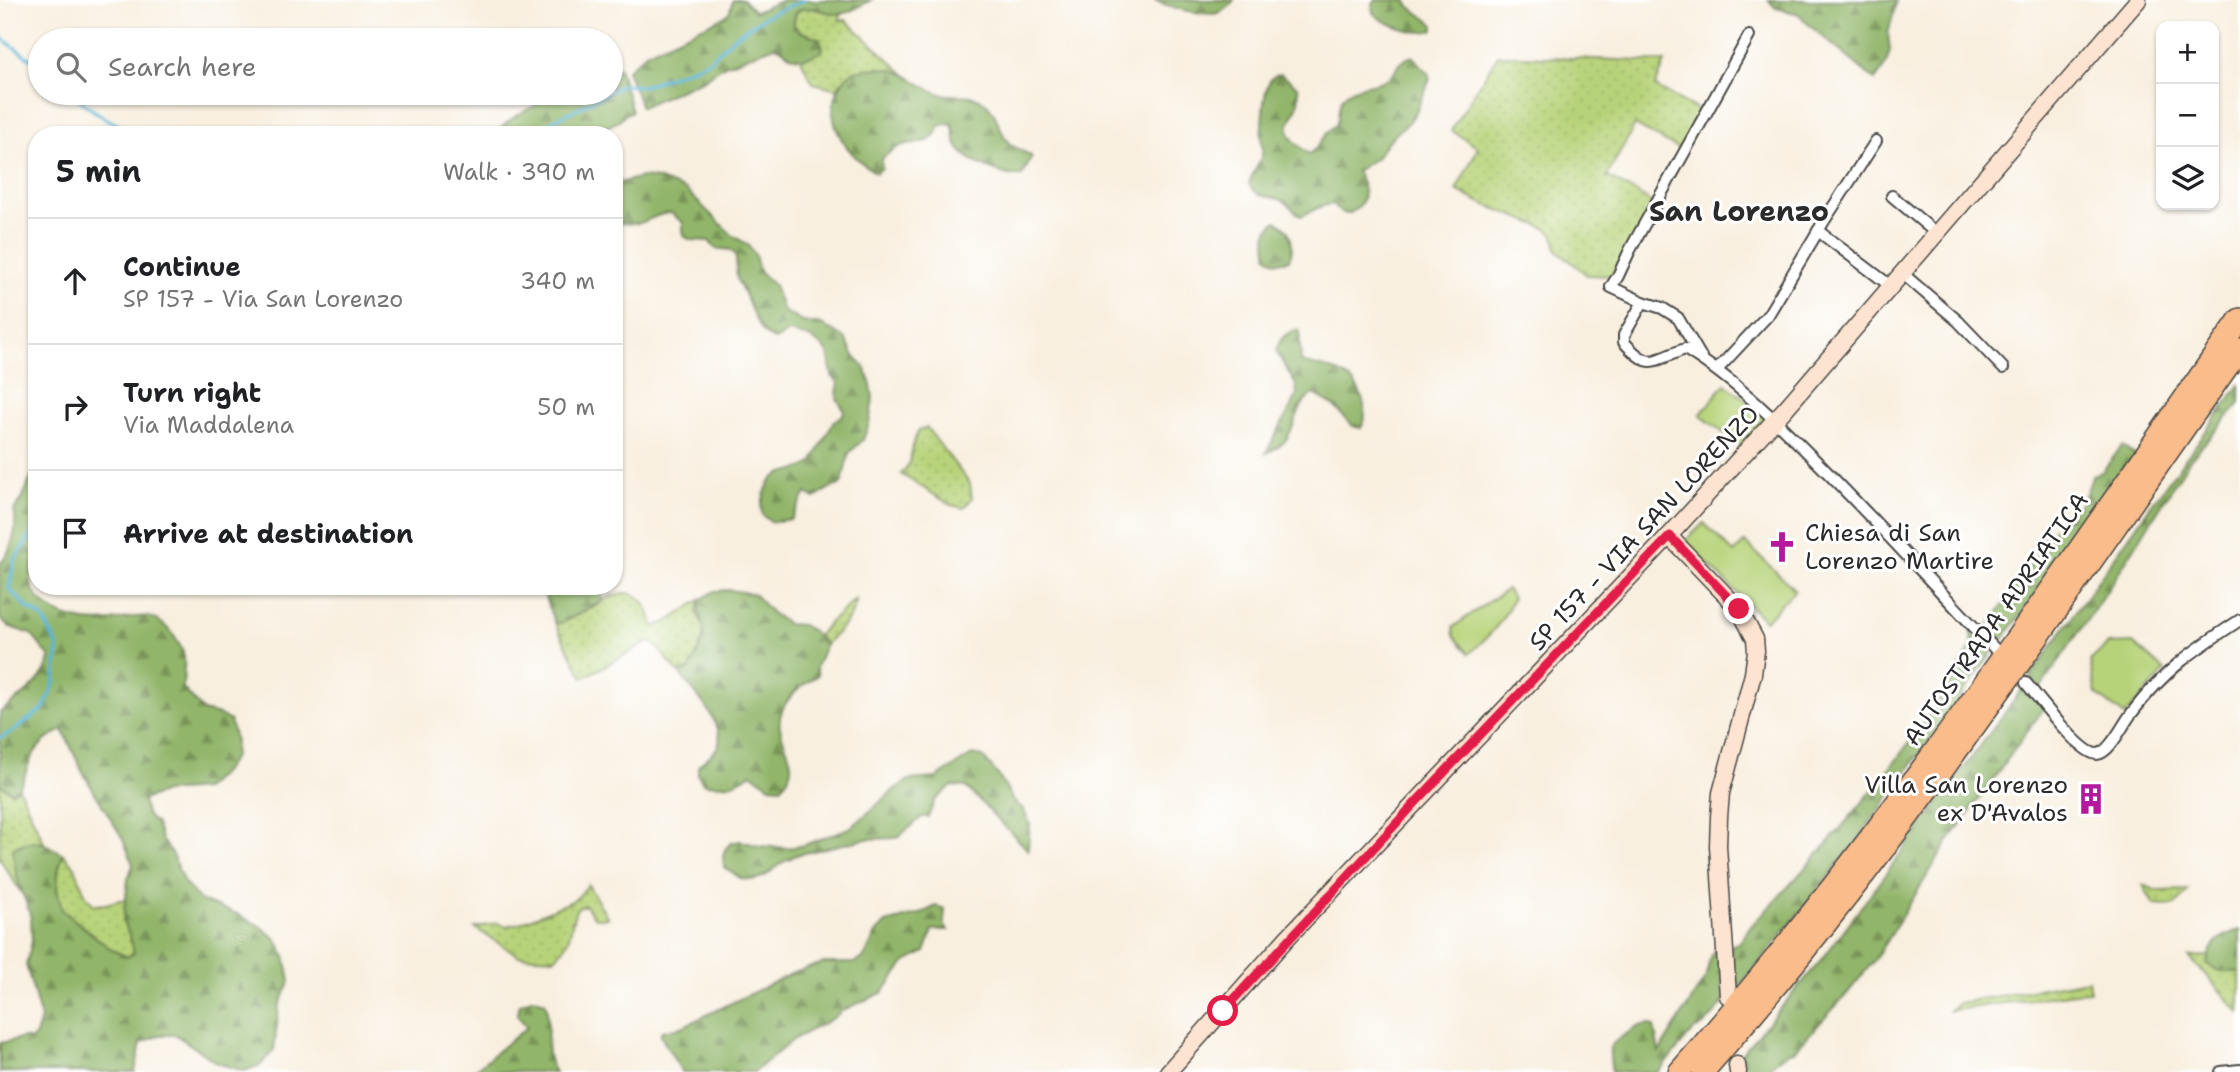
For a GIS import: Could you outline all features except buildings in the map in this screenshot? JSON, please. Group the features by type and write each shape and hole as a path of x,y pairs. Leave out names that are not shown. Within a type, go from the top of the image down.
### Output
{"highway":[{"name":"AUTOSTRADA ADRIATICA","path":"1679,1072 1792,940 1879,828 2240,319"},
{"name":"AUTOSTRADA ADRIATICA","path":"1703,1072 1805,951 1913,811 2240,349"}],"main road":[{"name":"SP 157 - VIA SAN LORENZO","path":"1168,1072 1297,928 1670,536 1775,420 1898,281 2138,0"},
{"path":"1670,536 1739,609 1755,639 1753,674 1721,793 1718,817 1728,996"}],"street":[{"path":"1702,359 1678,318 1662,307 1643,302 1611,287 1749,36"},
{"path":"1717,370 1768,315 1876,141"},
{"path":"1892,196 1937,234"},
{"path":"1818,231 1958,321 2003,368"},
{"path":"1643,302 1624,335 1624,342 1639,359 1649,362 1685,349 1717,370 1775,420 1829,474 1995,649"},
{"path":"2026,683 2075,740 2094,754 2102,753 2110,747 2130,715 2171,668 2240,620"},
{"path":"2221,1072 2240,1070"}],"green space":[{"path":"733,0 743,0 755,12 783,0 871,0 840,14 807,8 796,12 793,25 801,32 819,38 823,47 822,51 815,55 795,57 775,46 725,65 704,79 641,107 627,70 647,52 724,17 729,13"},
{"path":"1155,0 1234,0 1221,12 1207,14"},
{"path":"1375,0 1406,0 1434,25 1434,29 1411,31 1385,21 1373,13"},
{"path":"1768,0 1897,0 1888,34 1890,50 1886,64 1875,80 1799,14 1776,8"},
{"path":"812,7 842,14 839,20 846,20 908,77 882,70 866,73 840,84 838,89 813,83 800,58 812,56 810,34 801,32 793,25 796,13 802,8"},
{"path":"1498,55 1665,62 1655,87 1704,113 1682,151 1635,125 1607,176 1655,204 1612,276 1587,275 1557,250 1554,235 1545,228 1481,203 1456,190 1478,148 1451,130"},
{"path":"1413,56 1430,79 1409,122 1387,142 1376,158 1356,171 1364,195 1355,210 1348,214 1340,212 1333,204 1301,216 1284,201 1253,190 1249,184 1261,158 1265,98 1268,83 1273,77 1281,74 1298,87 1296,109 1288,128 1296,143 1309,154 1336,125 1344,96 1355,88 1388,78 1402,62"},
{"path":"880,68 902,73 941,94 968,96 983,101 992,110 1009,143 1032,157 1022,176 996,171 968,157 957,145 952,123 941,125 927,141 903,145 892,150 881,160 882,168 876,173 866,166 849,149 836,128 834,105 845,78 859,70"},
{"path":"623,81 632,111 609,126 503,126 536,105 623,105"},
{"path":"642,177 657,179 686,190 732,235 748,245 755,255 759,271 774,285 783,311 803,322 822,325 845,338 854,356 865,368 873,399 863,440 849,453 842,482 814,498 806,493 791,519 772,522 763,516 762,502 774,478 812,463 834,421 843,415 844,410 837,398 838,382 832,376 828,353 811,338 789,332 775,340 765,333 738,283 736,260 729,249 716,249 709,241 691,240 683,236 683,223 671,213 636,224 623,224 623,182"},
{"path":"1276,221 1285,227 1292,243 1289,260 1277,262 1268,257 1267,233"},
{"path":"1299,329 1301,362 1331,369 1347,377 1359,391 1364,404 1364,421 1361,428 1353,426 1333,405 1314,394 1300,409 1285,441 1266,453 1297,396 1296,385 1276,351 1284,337"},
{"path":"1725,384 1767,416 1741,446 1700,415"},
{"path":"2240,385 2240,403 2191,458 2107,591 2039,690 2030,677 2151,505"},
{"path":"927,428 970,484 972,498 964,508 951,505 901,474 908,464 919,430"},
{"path":"2122,446 2135,455 1999,645 1986,630 2039,553 2035,548 2077,508 2092,475 2102,472"},
{"path":"28,485 28,595 37,595 50,608 69,618 102,622 144,616 157,620 171,632 183,653 183,688 203,711 220,715 230,721 235,739 234,757 222,773 204,789 165,792 143,800 146,814 156,824 162,841 172,853 184,883 201,901 260,926 276,939 285,955 290,981 279,1007 274,1050 261,1065 244,1071 217,1063 176,1035 160,1035 141,1043 135,1072 0,1072 0,1043 23,1038 32,1040 41,1019 26,965 32,942 31,917 17,877 12,849 26,843 38,842 63,854 57,889 62,910 112,950 127,957 134,953 123,922 128,879 133,865 123,839 83,773 63,730 37,749 17,789 12,792 0,784 0,712 37,682 50,658 31,634 10,627 0,619 0,564 13,538 14,510"},
{"path":"1704,523 1734,553 1745,542 1795,590 1765,621 1685,541"},
{"path":"1507,589 1513,598 1500,622 1469,654 1454,636 1453,627"},
{"path":"730,590 754,594 772,613 788,624 803,625 825,645 816,667 818,675 795,692 783,709 781,733 791,765 789,776 781,787 770,786 751,773 740,780 723,785 703,783 698,775 698,766 716,749 719,737 713,718 679,673 689,670 701,643 703,631 700,600 715,591"},
{"path":"545,595 601,595 604,600 562,623 555,623"},
{"path":"634,595 643,601 654,627 667,622 700,600 697,613 705,630 689,670 679,673 655,645 649,642 583,678 555,623 597,606 609,597"},
{"path":"856,599 849,618 825,645 818,636"},
{"path":"1970,630 1992,653 1853,846 1731,997 1731,946 1740,942 1749,928 1811,862 1898,757 1950,683 1973,644"},
{"path":"2133,643 2165,671 2125,716 2096,694 2090,661 2108,644"},
{"path":"2026,684 2044,708 1947,844 1875,959 1847,994 1794,1051 1788,1052 1763,1072 1742,1072 1742,1053 1824,957"},
{"path":"972,755 983,757 1013,800 1023,809 1030,824 1028,850 966,787 952,786 935,800 928,817 922,817 897,838 865,839 796,855 765,876 754,880 742,879 724,867 725,849 731,843 740,841 788,848 804,845 852,827 909,780 936,778"},
{"path":"0,784 12,792 19,788 44,842 23,843 17,877 24,897 0,859"},
{"path":"63,854 75,867 85,894 93,904 127,900 123,922 134,954 128,957 112,950 62,910 57,889"},
{"path":"588,885 608,918 595,918 585,905 577,908 569,939 555,958 519,956 475,928 496,923 507,926 520,923 570,902"},
{"path":"2143,885 2158,891 2188,890 2174,905 2154,905"},
{"path":"936,906 945,909 944,925 948,930 933,930 925,952 906,962 882,993 843,1010 832,1019 794,1039 754,1072 682,1072 660,1035 662,1031 682,1027 791,974 823,963 854,963 864,958 876,933 886,923 920,914"},
{"path":"2240,930 2240,972 2219,971 2207,964 2210,951 2217,941"},
{"path":"1718,943 1724,1003 1705,1024 1693,1031 1658,1072 1612,1072 1611,1046 1640,1026 1648,1024 1654,1027 1659,1052 1706,977 1710,958"},
{"path":"2208,956 2208,964 2240,972 2240,1013 2189,957"},
{"path":"2088,980 2090,991 1948,1011 1959,1003"},
{"path":"533,998 545,1002 548,1056 555,1072 472,1072 527,1027 517,1015 520,1004"}],"waterway":[{"path":"623,85 644,86 698,66 711,59 735,36 766,16 804,0"},
{"path":"0,37 28,57"},
{"path":"87,105 112,122 123,126"},
{"path":"546,126 584,105"},
{"path":"0,738 44,708 55,682 58,647 43,618 28,608 9,589 14,561 28,539"}],"place":[{"name":"Chiesa di San Lorenzo Martire","path":"1782,547"},
{"name":"Villa San Lorenzo ex D'Avalos","path":"2091,799"}],"district":[{"name":"San Lorenzo","path":"1739,211"}],"route":[{"path":"1223,1011 1287,938 1670,536 1739,609"}]}
